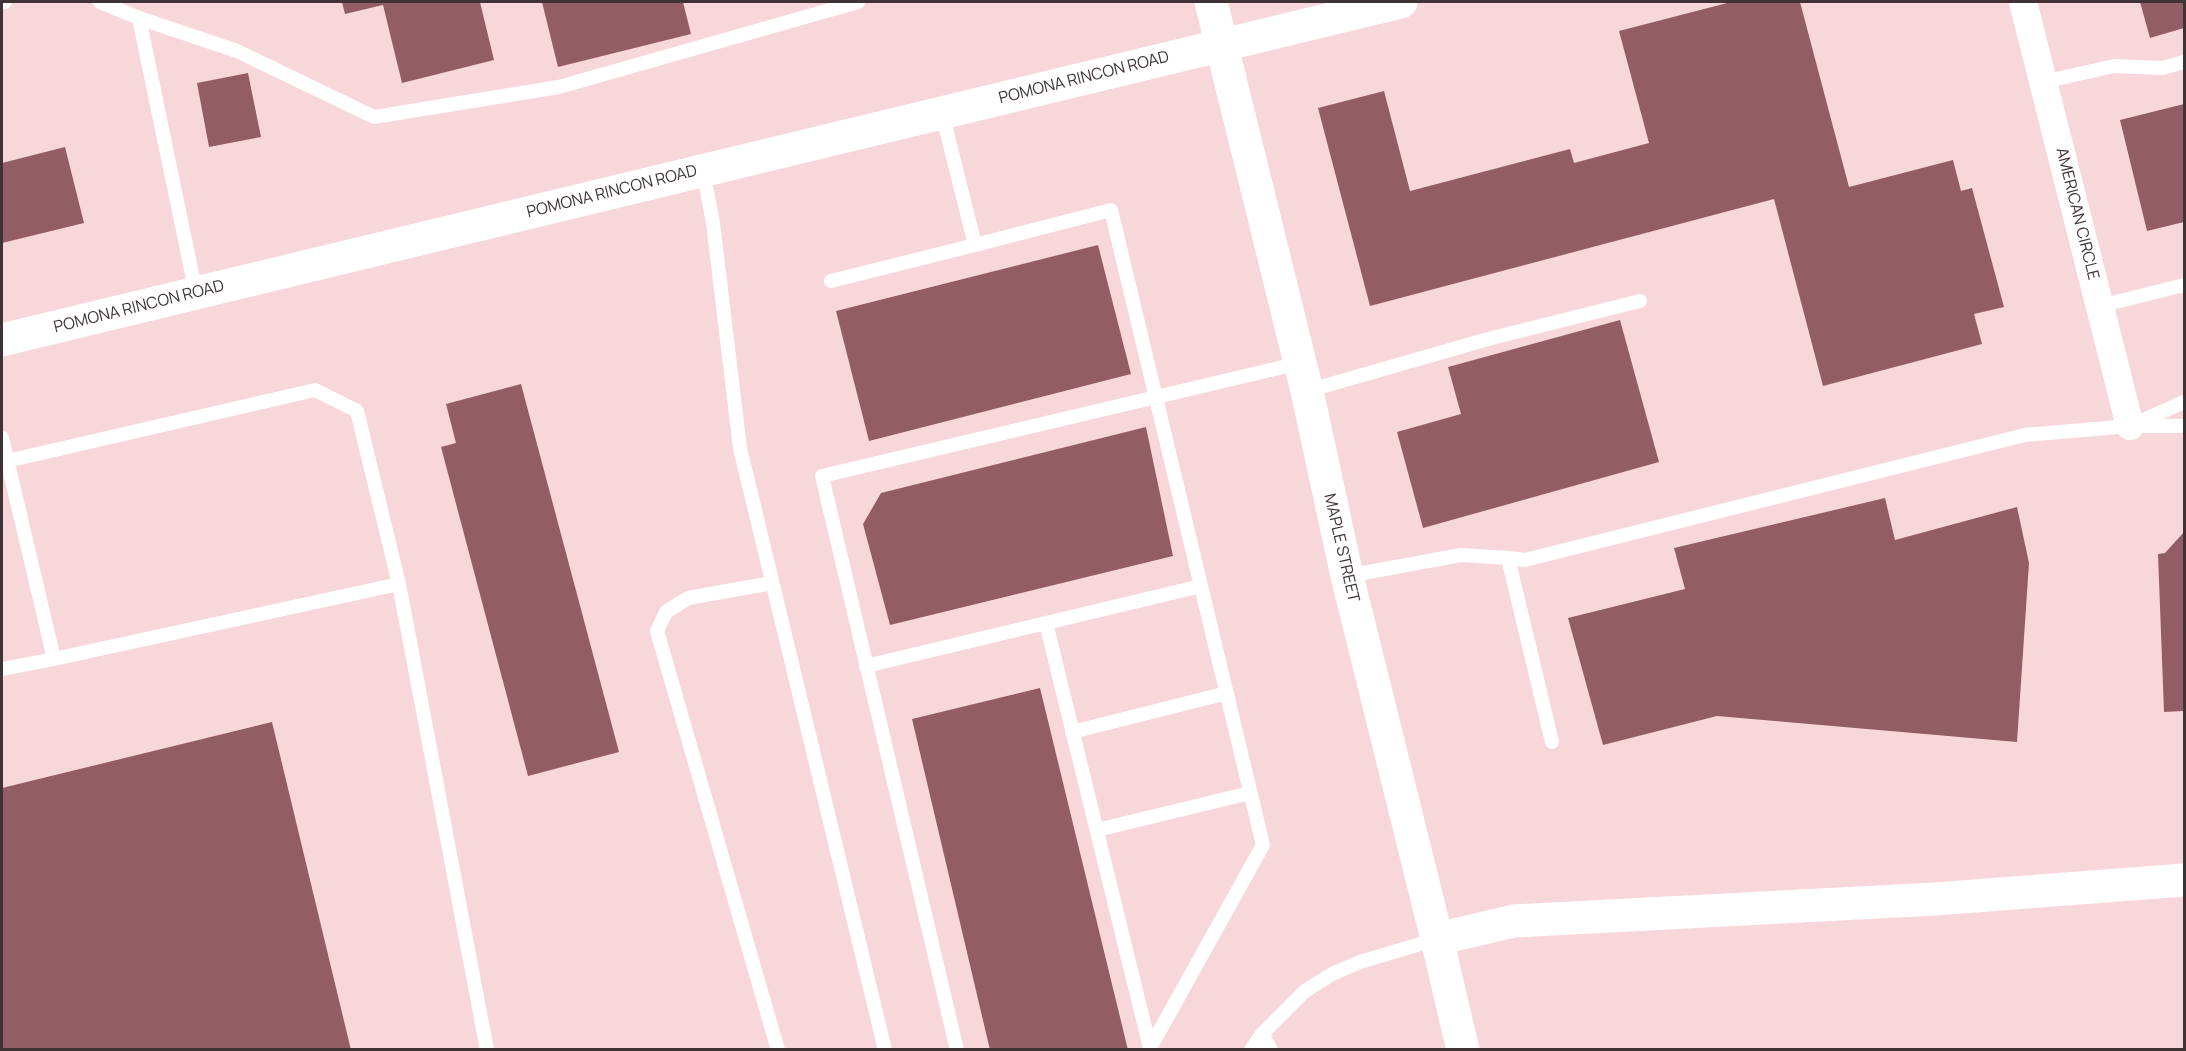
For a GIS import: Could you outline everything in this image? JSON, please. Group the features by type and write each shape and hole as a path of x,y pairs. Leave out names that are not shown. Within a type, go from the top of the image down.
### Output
{"main road":[{"name":"MAPLE STREET","path":"1211,2 1303,377 1347,576 1463,1050"},
{"name":"POMONA RINCON ROAD","path":"2,340 1401,2"},
{"path":"1437,939 1514,921 1935,899 2184,880"}],"street":[{"name":"AMERICAN CIRCLE","path":"2023,2 2130,426"}],"lane":[{"path":"100,2 139,18 237,51 374,117 559,87 858,2"},
{"path":"139,18 196,293"},
{"path":"2043,82 2114,66 2162,68 2184,62"},
{"path":"942,112 975,245"},
{"path":"703,170 713,223 740,448 885,1050"},
{"path":"831,281 1110,210 1263,845 1150,1049"},
{"path":"2100,306 2184,285"},
{"path":"957,1050 822,476 1156,398 1303,377 1488,339 1640,301"},
{"path":"7,461 315,390 357,411 399,584 487,1050"},
{"path":"2130,426 2184,402"},
{"path":"1347,576 1461,555 1525,560 2025,435 2130,426 2184,426"},
{"path":"2,438 54,659"},
{"path":"1508,558 1552,742"},
{"path":"772,583 688,598 666,612 657,630 778,1050"},
{"path":"2,669 399,584"},
{"path":"866,666 1201,586"},
{"path":"1046,623 1150,1049"},
{"path":"1072,732 1227,693"},
{"path":"1096,830 1250,792"},
{"path":"1251,1050 1262,1034 1305,990 1332,974 1360,962 1437,939"},
{"path":"1259,1050 1262,1034"},
{"path":"1262,1034 1271,1050"}],"building":[{"path":"342,2 480,2 494,60 402,83 383,5 345,14"},
{"path":"542,2 683,2 691,34 558,67"},
{"path":"1731,2 1800,2 1849,187 1953,160 1961,191 1972,188 2004,307 1974,314 1982,344 1823,386 1774,199 1370,306 1318,108 1384,91 1410,191 1570,149 1574,163 1649,143 1619,31"},
{"path":"2140,2 2184,2 2184,28 2150,38"},
{"path":"248,73 261,137 209,147 197,83"},
{"path":"2184,104 2184,222 2147,231 2120,120"},
{"path":"65,147 84,223 2,243 2,163"},
{"path":"1098,245 1131,374 869,441 836,311"},
{"path":"1620,320 1659,462 1423,528 1397,432 1461,414 1448,367"},
{"path":"521,384 619,752 528,776 441,447 456,443 446,404"},
{"path":"1146,427 1173,556 890,625 863,524 881,493"},
{"path":"1885,498 1895,540 2017,507 2029,563 2017,742 1717,716 1603,745 1568,618 1685,589 1674,548"},
{"path":"2184,532 2184,711 2164,712 2158,554 2165,553"},
{"path":"1040,688 1128,1050 990,1050 912,719"},
{"path":"272,722 351,1050 2,1050 2,788"}]}
